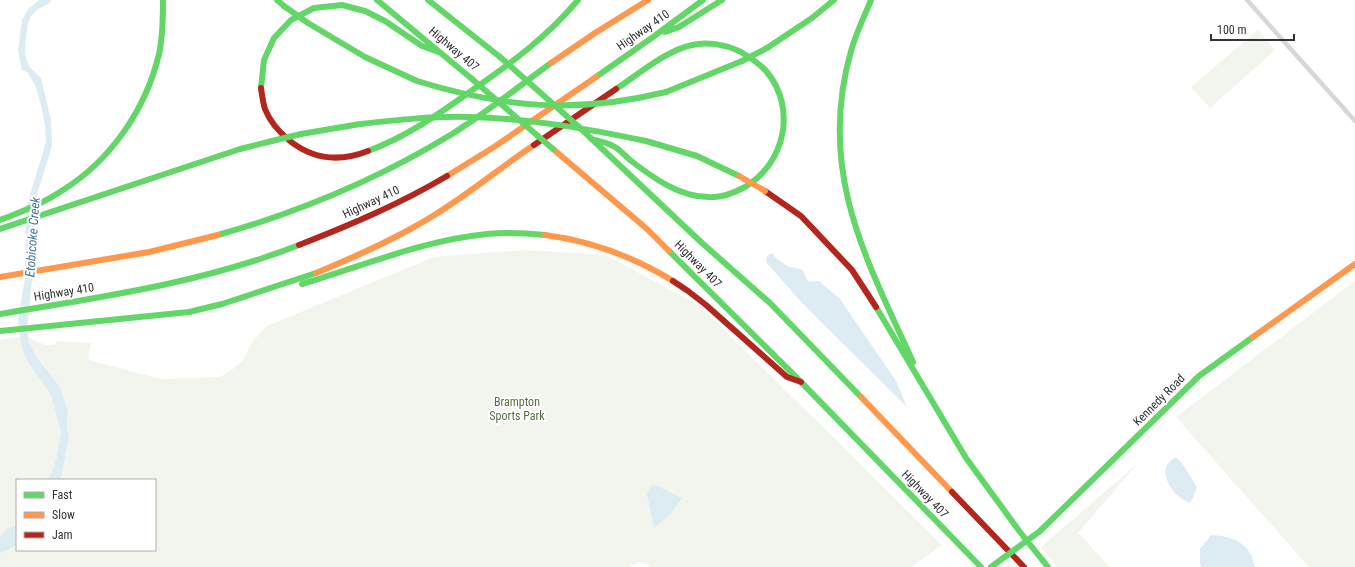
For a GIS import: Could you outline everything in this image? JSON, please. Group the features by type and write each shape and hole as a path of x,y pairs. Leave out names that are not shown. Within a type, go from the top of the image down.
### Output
{"main road":[{"path":"0,220 12,216 70,186 99,161 122,136 134,117 148,88 158,60 162,35 163,0"},
{"path":"277,0 308,23 365,57 390,70 418,81 477,97 537,105 564,106 597,104 642,98 666,92 742,61 767,48 807,21 834,0"},
{"name":"Highway 407","path":"377,0 472,79 647,229 801,382 981,567"},
{"name":"Highway 407","path":"428,0 500,57 579,127 702,243 770,304 1024,567"},
{"path":"441,53 423,46 378,15 343,5 330,4 316,6 301,13 285,24 276,33 262,61 260,87 262,101 267,113 278,131 289,142 314,155 336,158 348,157 370,151 408,132 447,108 484,82 538,41 554,27 578,0"},
{"path":"628,11 640,0"},
{"name":"Highway 410","path":"0,277 138,254 197,241 259,222 315,202 367,179 409,158 454,132 559,57 628,11 648,0"},
{"name":"Highway 410","path":"0,314 148,289 212,274 276,254 337,230 395,204 446,177 494,147 653,37 703,0"},
{"path":"653,37 678,27 722,0"},
{"path":"871,0 855,38 844,82 840,135 842,166 849,206 858,236 876,280 914,363 918,378"},
{"path":"0,331 189,312 222,304 304,278 358,256 436,214 663,57 683,47 702,43 719,44 735,48 754,58 767,71 782,96 784,107 784,128 781,143 776,156 770,165 753,183 738,191 715,197 693,195 671,188 645,171 612,146 591,139"},
{"path":"0,229 240,149 302,134 360,124 429,118 469,117 512,119 557,124 646,141 697,156 739,176 765,191 801,216 852,270 881,315 966,458 986,487 1048,567"},
{"path":"222,304 237,302 433,243 457,238 499,233 551,235 581,240 614,250 640,261 659,272 701,300 787,377 801,382"},
{"name":"Kennedy Road","path":"991,567 1040,530 1199,376 1355,264"}],"street":[{"path":"1247,0 1355,121"}],"green space":[{"path":"1258,30 1275,50 1210,108 1191,87"},
{"name":"Brampton Sports Park","path":"523,250 606,255 700,306 942,545 911,567 650,567 645,563 640,562 630,567 0,567 0,552 2,553 16,545 16,551 156,551 156,479 60,479 62,475 69,435 67,428 68,410 45,366 34,353 28,337 45,345 54,345 57,341 91,343 88,359 161,379 220,377 233,369 243,360 253,341 267,326 434,257"},
{"path":"1355,281 1355,567 1309,567 1176,417"},
{"path":"21,337 22,349 28,362 51,395 61,432 56,460 48,479 16,479 16,525 7,529 0,536 0,340"},
{"path":"1138,463 1078,533 1110,567 1057,567 1041,547"}],"water":[{"name":"Etobicoke Creek","path":"39,0 52,0 48,4 38,9 31,16 28,23 26,37 25,55 29,66 41,78 51,120 52,146 33,207 36,241 27,329 29,342 34,353 59,386 68,410 67,428 69,435 62,475 60,479 48,479 56,460 61,432 51,395 28,362 22,349 18,320 25,278 26,208 46,142 45,125 35,85 27,72 22,70 18,51 22,20 28,9"},
{"path":"772,253 787,266 803,270 809,282 819,281 840,299 896,381 907,407 802,303 766,262 767,256"},
{"path":"1176,457 1182,463 1197,487 1192,500 1189,503 1177,495 1167,479 1167,465"},
{"path":"653,484 682,498 670,515 654,528 647,494"},
{"path":"16,525 16,545 2,553 0,552 0,536 7,529"},
{"path":"1211,535 1234,539 1239,542 1252,556 1255,567 1201,567 1200,549"}],"traffic: fast":[{"path":"0,220 41,203 80,178 111,148 124,131 136,113 145,94 159,54 163,21 163,0"},
{"path":"277,0 284,6"},
{"path":"377,0 472,79"},
{"path":"428,0 500,57"},
{"path":"368,151 409,132 447,108 500,71 541,38 578,0"},
{"path":"596,77 703,0"},
{"path":"665,32 679,27 722,0"},
{"path":"767,48 812,18 834,0"},
{"path":"871,0 853,44 842,94 840,135 843,174 851,212 863,249 878,286 913,362"},
{"path":"261,88 264,60 274,38 291,20 314,8 342,5 365,11 385,21 422,46 441,53"},
{"path":"284,6 308,23"},
{"path":"308,23 365,57 417,81"},
{"path":"591,139 614,146 638,166 676,190 687,194 708,197 727,195 745,187 759,177 770,164 777,150 782,134 784,118 782,102 776,87 767,72 755,61 741,52 717,44 704,43 692,45 672,52 616,89"},
{"path":"742,61 767,48"},
{"path":"500,57 579,127"},
{"path":"666,92 742,61"},
{"path":"218,235 309,205 396,165 425,150 465,126 551,63"},
{"path":"472,79 553,149"},
{"path":"417,81 480,97 541,105 602,103 633,99 666,92"},
{"path":"360,124 455,117 514,119 602,132 646,141"},
{"path":"301,134 360,124"},
{"path":"579,127 702,243 770,303 861,397"},
{"path":"272,141 301,134"},
{"path":"0,229 240,149 272,141"},
{"path":"646,141 697,156 739,176"},
{"path":"302,284 394,254 463,237 494,233 545,235"},
{"path":"0,314 114,295 189,279 262,258 299,245"},
{"path":"669,251 801,382 981,567"},
{"path":"0,331 189,312 222,304 316,273"},
{"path":"876,307 966,458 1020,532 1048,567"},
{"path":"1040,531 1199,376 1253,337"},
{"path":"991,567 1040,531"}],"traffic: slow":[{"path":"551,63 648,0"},
{"path":"447,176 494,147 596,77"},
{"path":"316,273 377,246 422,223 449,206 534,145"},
{"path":"553,149 647,229 669,251"},
{"path":"739,176 765,191"},
{"path":"0,277 149,252 218,235"},
{"path":"545,235 579,241 612,251 658,272 673,281"},
{"path":"1253,337 1355,264"},
{"path":"861,397 952,492"}],"traffic: jam":[{"path":"261,88 264,107 269,118 282,134 299,147 318,155 337,158 358,155 368,151"},
{"path":"534,145 616,89"},
{"path":"299,245 374,214 447,176"},
{"path":"765,191 801,216 852,270 876,307"},
{"path":"673,281 706,305 787,377 801,382"},
{"path":"952,492 1024,567"}]}
